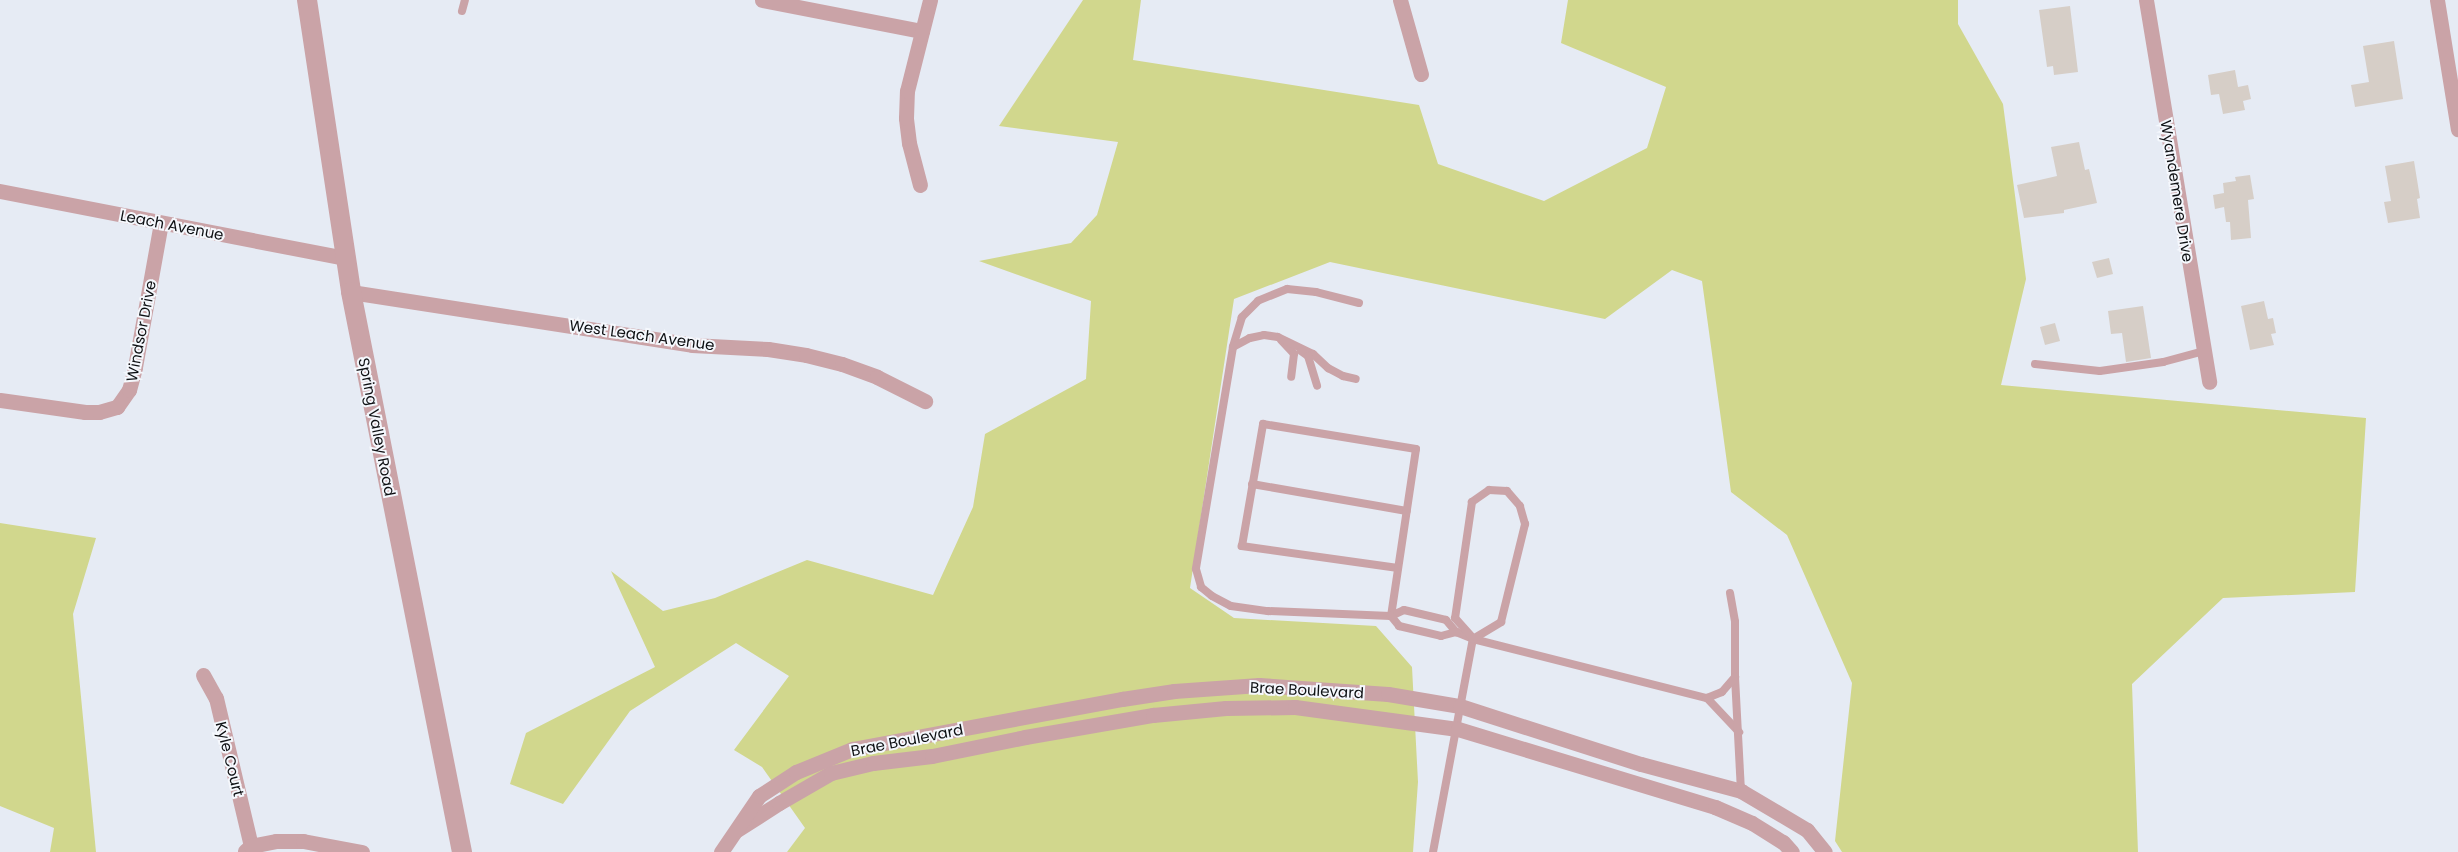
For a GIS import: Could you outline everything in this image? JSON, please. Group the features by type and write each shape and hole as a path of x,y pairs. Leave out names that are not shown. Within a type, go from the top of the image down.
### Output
{"street":[{"name":"Spring Valley Road","path":"307,0 351,292 462,852"},
{"path":"762,0 922,31"},
{"path":"920,185 909,143 906,118 907,91 930,0"},
{"path":"1400,0 1421,74"},
{"name":"Wyandemere Drive","path":"2146,0 2209,382"},
{"path":"2436,0 2458,129"},
{"name":"Leach Avenue","path":"0,191 345,258"},
{"name":"Windsor Drive","path":"0,400 85,412 99,412 117,407 130,390 161,223"},
{"name":"West Leach Avenue","path":"351,292 692,345 768,349 806,355 842,364 877,377 925,401"},
{"name":"Kyle Court","path":"203,675 216,698 248,849"},
{"name":"Brae Boulevard","path":"720,852 759,796 796,772 852,749 1122,699 1174,692 1259,685 1388,694 1460,706 1641,764 1741,791 1807,830 1825,852"},
{"name":"Brae Boulevard","path":"731,834 830,773 872,763 932,756 1025,737 1153,715 1226,708 1295,707 1458,729 1715,807 1752,822 1783,842 1792,852"},
{"path":"248,849 276,841 303,841 362,852"}],"lane":[{"path":"462,11 465,0"},
{"path":"1359,303 1316,292 1287,289 1258,301 1242,317 1233,346 1196,569 1201,587 1212,596 1231,606 1268,611 1391,616 1404,610 1446,620 1456,632 1473,639 1707,698 1739,732"},
{"path":"1233,346 1250,338 1264,335 1278,336 1314,354 1328,368 1343,376 1356,379"},
{"path":"1278,336 1294,354 1292,376"},
{"path":"1278,336 1308,356 1317,386"},
{"path":"2036,364 2100,371 2163,362 2204,351"},
{"path":"1398,568 1242,546 1263,424 1416,449 1391,616 1399,626 1441,636 1456,632"},
{"path":"1252,484 1407,511"},
{"path":"1433,852 1458,729 1460,706 1473,639 1501,622 1525,524 1520,506 1507,491 1489,490 1472,502 1455,618 1473,639"},
{"path":"1730,593 1735,622 1735,677 1741,791"},
{"path":"1707,698 1722,692 1735,677"}],"green space":[{"path":"1083,0 1141,0 1133,60 1419,105 1438,164 1544,201 1647,148 1666,87 1561,43 1568,0 1958,0 1958,24 2003,104 2026,279 2001,385 2366,418 2355,592 2223,598 2132,684 2138,852 1842,852 1835,841 1852,683 1787,535 1731,492 1702,281 1672,270 1605,319 1330,262 1234,299 1190,588 1234,618 1376,626 1412,667 1418,782 1413,852 787,852 805,828 762,767 734,750 789,676 736,643 630,711 563,804 510,784 526,733 655,667 611,571 663,611 715,598 807,560 933,595 973,507 985,434 1086,379 1091,301 979,261 1071,243 1097,215 1118,142 999,126"},
{"path":"0,523 96,538 73,614 96,852 50,852 54,828 0,806"}],"building":[{"path":"2070,6 2078,72 2054,75 2053,66 2047,67 2039,10"},
{"path":"2394,41 2403,99 2355,107 2351,85 2369,82 2363,46"},
{"path":"2235,70 2238,87 2248,85 2251,99 2243,101 2245,110 2223,114 2219,94 2211,95 2208,75"},
{"path":"2079,142 2085,170 2089,169 2097,203 2064,210 2064,213 2024,218 2017,185 2057,176 2051,147"},
{"path":"2414,161 2420,198 2417,199 2420,218 2388,223 2384,202 2391,201 2385,166"},
{"path":"2250,175 2254,199 2248,200 2251,238 2231,240 2230,222 2226,222 2224,207 2215,209 2213,195 2224,193 2223,183 2236,181 2235,177"},
{"path":"2109,258 2113,274 2097,278 2092,262"},
{"path":"2264,301 2268,319 2273,318 2276,333 2271,334 2274,345 2250,350 2241,306"},
{"path":"2143,306 2151,358 2126,362 2122,333 2111,334 2108,311"},
{"path":"2055,323 2060,341 2045,345 2040,327"}]}
